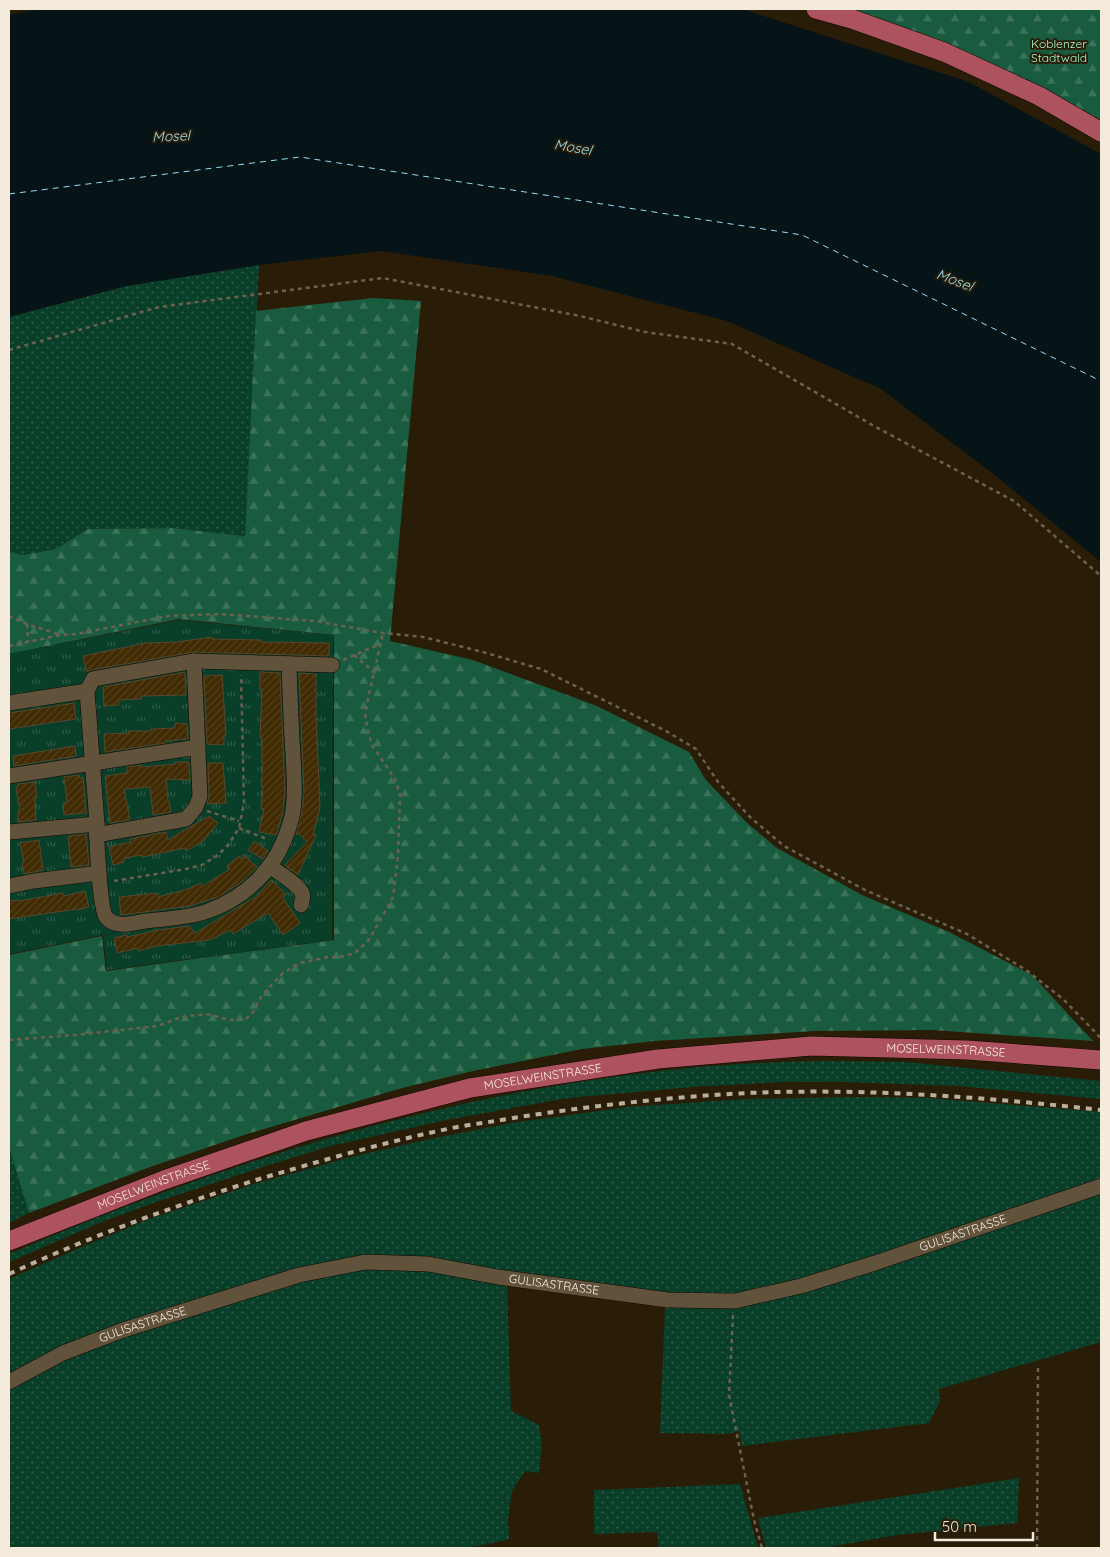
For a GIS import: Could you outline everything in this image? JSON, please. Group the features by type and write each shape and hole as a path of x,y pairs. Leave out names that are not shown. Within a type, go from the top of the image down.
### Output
{"main road":[{"path":"816,9 852,19 944,52 1039,96 1101,132"},
{"name":"MOSELWEINSTRASSE","path":"9,1241 164,1180 306,1131 470,1088 658,1059 811,1046 967,1050 1101,1060"}],"street":[{"path":"289,664 294,796 290,826 278,855 261,878 232,900 204,912 123,924 112,923 104,916 99,873 87,691 93,679 194,661 332,665"},
{"path":"9,832 97,829 186,819 196,808 200,796 194,661"},
{"path":"9,703 87,691"},
{"path":"9,776 198,747"},
{"path":"270,866 302,893 301,905"},
{"path":"9,886 99,873"},
{"name":"GULISASTRASSE","path":"9,1382 63,1353 123,1330 299,1275 365,1262 428,1264 498,1277 668,1300 734,1301 801,1286 875,1263 1101,1186"}],"path":[{"path":"9,350 158,307 383,278 580,316 645,332 732,344 874,426 1014,501 1101,576"},
{"path":"9,646 168,616 220,614 314,621 423,638 479,651 541,669 666,731 696,749 718,782 750,817 784,846 865,890 967,934 1026,970 1063,999 1101,1040"},
{"path":"9,616 60,635"},
{"path":"27,624 28,642"},
{"path":"9,1040 158,1026 181,1017 206,1014 230,1020 242,1020 247,1018 262,995 283,973 300,963 355,953 366,942 393,897 398,857 400,794 395,779 372,745 365,712 375,673 382,633"},
{"path":"332,665 380,644"},
{"path":"354,655 375,673"},
{"path":"196,808 239,821"},
{"path":"238,828 281,846"},
{"path":"734,1301 729,1395 754,1520 762,1548"},
{"path":"1037,1548 1038,1364"}],"green space":[{"name":"Koblenzer Stadtwald","path":"836,9 1101,9 1101,120 949,44"},
{"path":"259,265 245,536 173,528 88,529 56,549 23,555 9,552 9,317 126,286"},
{"path":"373,298 421,301 390,641 473,660 597,706 689,752 706,780 747,823 777,848 862,895 949,932 1032,975 1093,1041 932,1030 815,1031 655,1041 582,1049 473,1071 402,1088 247,1134 153,1166 29,1213 9,1147 9,955 102,936 106,971 334,940 334,635 179,619 9,654 9,552 23,555 56,549 88,529 173,528 245,536 256,311"},
{"path":"179,620 333,635 332,940 107,970 103,935 9,954 9,654"},
{"path":"847,1061 905,1062 1101,1081 1101,1099 957,1086 847,1082 782,1082 693,1087 568,1098 451,1119 331,1146 159,1201 99,1223 9,1262 9,1254 90,1220 173,1189 257,1160 342,1134 428,1112 515,1093 602,1078 729,1065"},
{"path":"929,1098 1101,1112 1101,1342 939,1389 940,1401 929,1423 742,1446 739,1431 728,1434 660,1433 665,1307 507,1284 511,1411 539,1425 542,1445 539,1473 525,1471 512,1491 508,1520 509,1539 470,1548 9,1548 9,1279 149,1219 254,1184 351,1157 425,1140 511,1123 628,1107 744,1099"},
{"path":"9,1147 29,1213 9,1223"},
{"path":"1019,1478 1017,1523 896,1535 825,1548 766,1548 758,1518"},
{"path":"740,1484 758,1548 659,1548 657,1532 594,1534 594,1490"}],"water":[{"name":"Mosel","path":"40,9 742,9 969,82 1101,154 1101,562 991,472 881,389 727,321 552,276 381,251 259,265 126,286 9,317 9,15"}],"building":[{"path":"212,637 212,639 261,640 261,642 329,643 329,656 194,652 87,672 83,656 146,643 176,642"},
{"path":"185,672 186,695 141,696 141,699 118,700 119,705 104,706 103,687"},
{"path":"260,672 280,673 285,791 282,816 276,835 259,832 264,809 261,809 263,763 262,738 260,738 262,689 260,689"},
{"path":"299,673 316,674 320,807 313,835 316,835 298,875 285,865 307,842 299,833 296,835 302,811 304,792"},
{"path":"222,675 226,735 224,735 224,745 207,744 204,676"},
{"path":"74,703 76,719 9,729 9,713"},
{"path":"175,723 187,724 188,739 165,741 165,743 105,752 104,734 175,728"},
{"path":"75,746 76,756 14,766 13,756"},
{"path":"175,762 189,762 190,780 166,779 171,812 153,815 150,787 124,789 130,820 110,823 105,776 127,773 127,767 175,764"},
{"path":"208,763 223,763 226,803 207,804 209,796"},
{"path":"79,775 80,778 83,777 86,813 64,815 63,803 67,802 64,777"},
{"path":"35,782 37,797 35,798 36,820 18,822 18,810 20,810 16,788 18,784"},
{"path":"209,816 218,823 203,841 186,851 185,848 142,857 141,855 124,858 124,862 113,865 109,847 131,842 130,839 166,832 168,840"},
{"path":"86,834 89,865 71,867 68,836"},
{"path":"39,840 43,870 24,874 22,862 24,862 20,843"},
{"path":"255,841 268,851 263,859 248,850"},
{"path":"244,855 257,867 240,883 218,897 189,906 121,915 119,897 158,893 158,897 185,890 201,883 203,886 230,869 227,866 239,856 241,859"},
{"path":"271,880 286,894 283,898 300,923 283,935 268,913 233,934 231,930 209,940 157,946 138,951 138,948 117,953 114,938 189,926 195,933 257,896"},
{"path":"85,891 89,907 9,919 9,901 63,893 64,896"}],"ferry route":[{"path":"9,194 300,157 802,235 1101,381"}],"railway":[{"path":"9,1274 131,1223 256,1180 427,1133 542,1114 630,1102 747,1093 792,1092 925,1095 1101,1110"}]}
